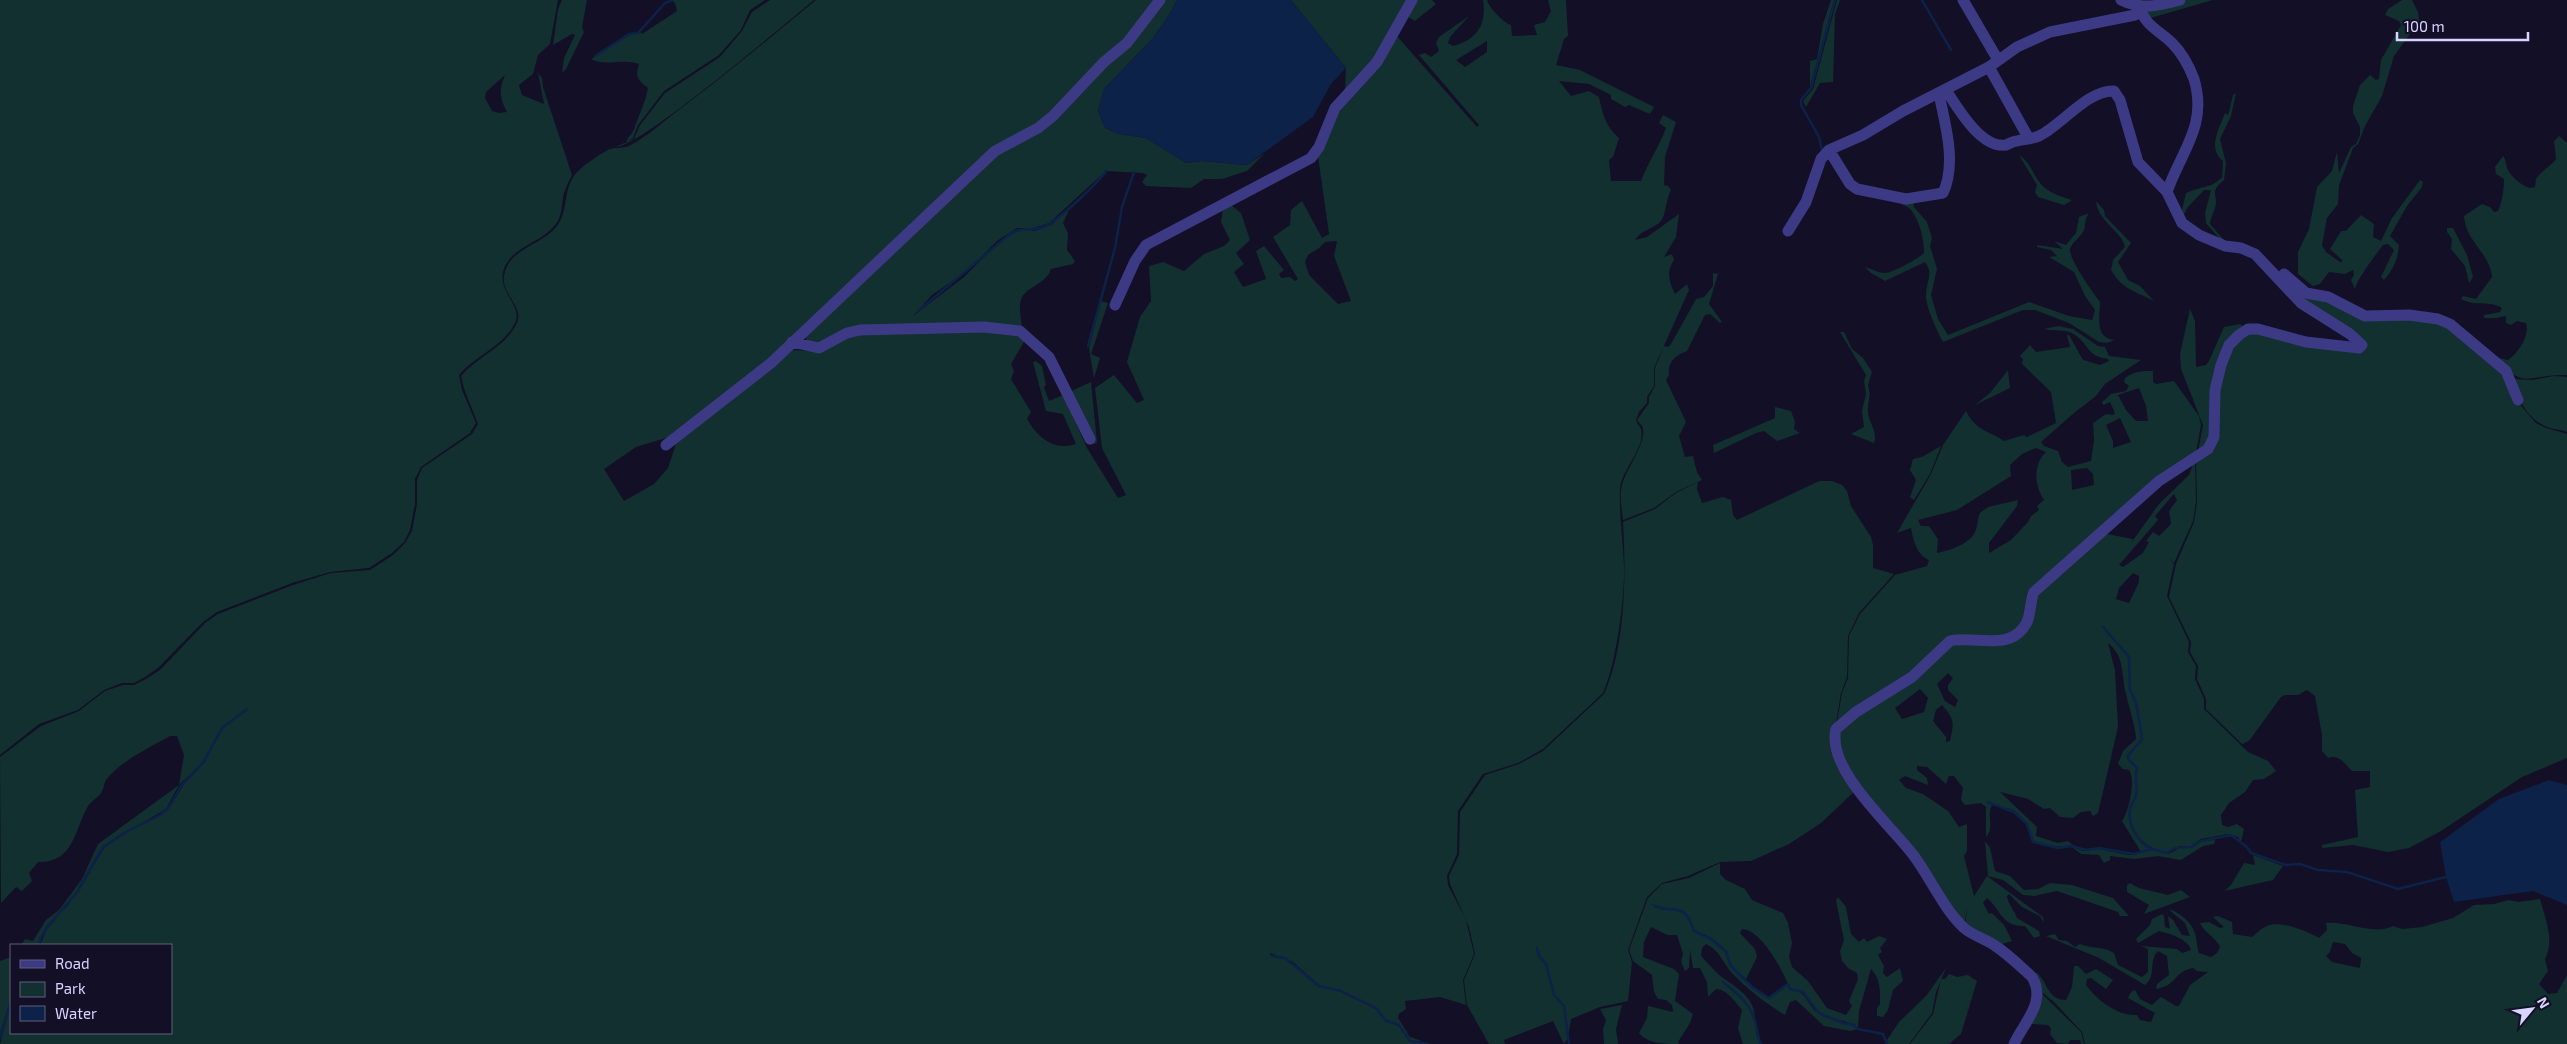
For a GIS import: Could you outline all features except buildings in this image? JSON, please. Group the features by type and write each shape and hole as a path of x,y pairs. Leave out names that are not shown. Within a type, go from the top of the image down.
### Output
{"street":[{"path":"666,445 771,363 995,151 1038,128 1053,116 1104,62 1126,43 1160,0"},
{"path":"1115,305 1135,261 1146,245 1315,154 1335,108 1377,62 1412,0"},
{"path":"1963,0 2029,138"},
{"path":"2121,0 2140,7 2153,7 2180,0"},
{"path":"1788,231 1806,202 1822,160 1829,150 1863,135 1903,111 1942,92 1993,64 2017,47 2050,32 2134,15 2140,7"},
{"path":"2140,7 2143,18 2172,42 2184,56 2198,92 2199,112 2194,132 2167,192"},
{"path":"1942,92 1984,139 2004,145 2038,136 2099,94 2114,90 2120,100 2138,162 2167,192 2182,223 2199,235 2225,246 2241,248 2271,261 2296,286 2306,293 2335,299 2358,314 2370,317 2409,315 2438,319 2450,324 2506,371 2518,400"},
{"path":"1829,150 1850,184 1857,189 1906,199 1943,193 1949,165 1942,92"},
{"path":"2014,1044 2038,1001 2036,984 2032,977 1995,945 1977,937 1959,922 1915,857 1857,791 1834,742 1836,729 1856,712 1912,677 1950,641 2010,640 2020,632 2028,620 2029,604 2034,592 2040,585 2159,481 2208,449 2214,437 2215,390 2221,365 2229,345 2239,335 2248,330 2258,329 2306,342 2359,348 2362,345 2350,334 2300,303 2254,254"},
{"path":"792,342 820,348 854,331 984,327 1015,329 1028,337 1049,357 1090,439"}],"green space":[{"path":"0,0 558,0 550,44 538,55 533,74 519,85 522,95 544,104 538,73 542,78 543,87 572,175 564,193 558,221 543,236 515,253 505,266 503,283 516,310 515,323 503,339 459,375 462,390 476,423 470,433 421,467 415,479 415,504 410,530 404,542 392,553 369,568 330,572 292,583 217,612 203,622 158,668 145,677 134,683 122,683 104,690 78,710 39,724 0,755","holes":["505,75 501,97 507,112 499,113 492,111 485,98 486,92"]},
{"path":"562,0 587,0 582,27 584,32 566,69 562,73 564,58 575,35 572,34 553,45 558,9"},
{"path":"765,0 750,10 741,30 719,55 664,91 638,125 633,138 626,143 644,104 648,88 638,78 639,64 633,62 602,62 591,59 629,35 640,32 642,34 677,11 675,3 672,1"},
{"path":"770,0 814,0 713,83 634,139 640,125 665,93 720,57 742,31 752,12"},
{"path":"816,0 1158,0 1134,32 1053,115 1004,144 791,341 669,437 636,447 604,469 624,501 654,484 668,468 676,444 790,350 814,351 853,334 1012,331 1025,340 1011,364 1014,371 1011,379 1031,412 1027,419 1031,426 1047,441 1054,444 1068,446 1076,444 1063,414 1046,411 1033,362 1036,361 1042,366 1046,385 1044,387 1049,401 1063,395 1087,448 1118,498 1126,495 1102,448 1095,388 1114,375 1137,403 1144,400 1127,362 1140,317 1151,301 1149,266 1163,262 1184,271 1204,254 1224,246 1230,240 1221,222 1223,209 1231,205 1241,213 1250,240 1236,253 1244,264 1234,272 1243,287 1266,279 1256,251 1264,246 1284,270 1279,274 1281,278 1290,277 1295,281 1298,279 1273,237 1290,225 1291,210 1302,201 1322,238 1329,234 1318,156 1330,124 1396,35 1477,127 1479,125 1419,55 1425,53 1431,57 1439,51 1436,43 1439,37 1469,16 1450,37 1448,43 1453,46 1468,40 1474,35 1482,24 1483,0 1487,0 1497,15 1511,25 1512,36 1537,35 1534,25 1545,22 1551,11 1548,0 1566,0 1568,36 1564,39 1556,65 1580,70 1654,107 1650,114 1629,105 1625,107 1611,99 1611,95 1589,84 1559,81 1571,96 1589,91 1599,97 1605,119 1619,138 1613,157 1609,160 1611,181 1641,181 1666,128 1659,123 1663,115 1676,122 1665,157 1664,185 1668,186 1671,190 1664,215 1658,224 1638,236 1635,240 1647,237 1679,214 1676,237 1664,257 1672,254 1674,260 1669,277 1675,294 1687,284 1689,290 1654,368 1654,386 1647,397 1647,403 1639,412 1636,420 1641,429 1640,444 1621,482 1620,508 1624,579 1616,649 1603,693 1543,749 1518,763 1483,774 1458,811 1457,854 1447,876 1448,885 1466,920 1474,954 1463,980 1466,1005 1440,997 1405,1001 1406,1009 1399,1014 1398,1018 1410,1037 1422,1041 1410,1041 1399,1025 1386,1020 1376,1007 1341,991 1319,985 1293,962 1270,953 1272,957 1285,959 1318,986 1341,992 1376,1009 1385,1021 1399,1026 1410,1042 1426,1044 0,1044 10,1007 10,1034 172,1034 172,944 40,944 47,929 58,916 43,932 38,944 22,944 25,939 33,941 46,920 59,910 82,879 98,844 179,785 184,755 177,736 170,736 120,766 106,780 101,793 88,806 71,844 65,852 50,861 38,862 29,873 32,881 22,891 16,887 1,903 0,757 41,726 79,711 105,691 123,685 134,685 160,670 205,623 218,614 293,585 331,573 370,570 393,555 405,543 412,531 417,504 417,480 422,468 472,434 478,424 464,389 461,376 467,369 505,340 516,325 518,312 504,283 507,266 519,253 551,233 557,226 563,215 568,189 577,172 606,151 628,146 638,141 732,69","holes":["1487,41 1487,52 1465,67 1456,60","1337,241 1334,256 1351,301 1338,304 1309,275 1305,262 1308,255 1325,242","252,705 223,728 203,764 189,776 170,807 161,815 126,833 104,848 78,892 71,900 102,847 166,809 179,785 202,763 222,727"]},
{"path":"1163,0 1177,0 1153,38 1104,89 1098,111 1105,128 1119,134 1146,138 1186,163 1202,161 1247,165 1265,153 1247,171 1222,179 1204,179 1191,188 1146,186 1142,182 1147,175 1143,173 1106,171 1049,223 1034,228 1017,228 997,241 967,271 932,295 913,316 964,277 999,242 1021,229 1035,231 1051,225 1071,206 1063,223 1068,233 1067,250 1075,261 1073,264 1051,269 1045,279 1026,292 1021,300 1020,307 1022,329 883,326 823,344 807,342 805,334 987,161 1033,136"},
{"path":"1291,0 1410,0 1383,49 1345,92 1346,68"},
{"path":"1415,0 1432,0 1436,4 1415,21 1406,16"},
{"path":"1831,0 1834,0 1810,87 1810,61 1817,59 1823,24"},
{"path":"1837,0 1840,0 1835,14 1833,82 1820,83 1806,107 1803,101 1813,89"},
{"path":"2187,0 2213,0 2147,19 2147,11"},
{"path":"2402,0 2412,0 2418,12 2420,27 2413,30 2394,56 2382,96 2365,126 2358,144 2353,148 2339,185 2338,204 2327,218 2322,245 2326,252 2340,262 2343,261 2330,249 2341,231 2346,231 2361,215 2374,224 2373,237 2381,241 2392,218 2420,180 2423,182 2422,187 2407,206 2390,236 2399,245 2398,255 2395,264 2384,280 2381,277 2394,250 2388,244 2383,245 2362,274 2355,289 2351,280 2354,275 2353,270 2345,274 2329,272 2320,284 2313,286 2298,274 2298,252 2309,229 2317,187 2332,171 2337,152 2339,173 2351,147 2356,144 2360,135 2360,127 2353,113 2353,106 2360,85 2370,75 2376,80 2379,79 2381,60 2401,25 2399,21 2385,15 2388,9"},
{"path":"2236,93 2231,116 2220,139 2226,163 2224,180 2215,191 2216,203 2210,224 2225,241 2225,245 2206,223 2205,213 2211,190 2204,190 2187,208 2183,217 2182,210 2186,193 2212,184 2222,178 2223,161 2216,151 2216,138 2225,113 2228,115 2233,95"},
{"path":"2559,136 2567,143 2567,375 2528,379 2514,374 2494,357 2508,360 2516,353 2525,339 2526,323 2517,321 2511,325 2506,323 2506,316 2484,318 2484,315 2500,312 2502,308 2492,304 2472,303 2461,299 2463,296 2476,299 2492,277 2487,261 2465,225 2464,216 2482,204 2490,207 2494,212 2498,211 2504,188 2504,179 2496,174 2495,167 2503,156 2507,168 2513,177 2527,187 2535,187 2537,177 2556,159 2554,141"},
{"path":"2019,155 2026,161 2037,179 2046,189 2072,200 2064,205 2038,197 2035,192 2037,185"},
{"path":"1896,198 1913,201 1914,207 1927,222 1932,238 1930,246 1937,269 1931,295 1938,319 1948,335 2029,302 2069,316 2092,320 2095,310 2085,296 2074,272 2049,257 2057,256 2051,250 2037,247 2037,245 2063,249 2054,241 2066,245 2076,233 2079,217 2089,213 2084,230 2071,246 2070,254 2100,302 2099,320 2101,331 2108,338 2115,340 2107,343 2099,342 2069,323 2035,310 2023,310 1943,342 1926,300 1929,270 1925,262 1885,281 1865,267 1885,273 1894,271 1924,253 1917,219 1911,210"},
{"path":"2096,201 2104,210 2105,216 2131,243 2118,262 2128,280 2140,286 2154,301 2125,286 2111,270 2113,260 2125,247 2123,241 2101,215"},
{"path":"2447,228 2453,228 2467,255 2473,277 2469,283 2465,266 2451,249 2452,239 2447,232"},
{"path":"2270,262 2289,282 2314,297 2357,316 2438,320 2492,359 2522,407 2536,423 2567,434 2567,758 2522,777 2441,831 2409,848 2388,852 2353,845 2322,848 2322,845 2358,837 2355,790 2370,787 2370,771 2352,771 2342,760 2335,757 2328,758 2322,751 2322,735 2315,696 2307,690 2298,695 2285,695 2281,697 2249,741 2242,744 2206,709 2206,699 2197,679 2198,666 2190,652 2191,642 2169,597 2176,564 2194,522 2197,502 2196,459 2209,449 2216,390 2230,345 2248,330 2363,345 2301,302"},
{"path":"1713,273 1718,274 1709,304 1722,322 1720,323 1710,314 1705,315 1687,351 1676,357 1669,366 1669,375 1666,380 1686,422 1679,436 1685,457 1693,456 1697,472 1702,480 1676,492 1654,508 1623,520 1621,489 1640,447 1643,432 1642,426 1637,420 1649,403 1649,397 1655,386 1655,368 1664,346 1668,347 1671,344 1696,299 1704,297 1713,286"},
{"path":"1101,301 1108,303 1091,354 1100,358 1094,378 1089,348"},
{"path":"2190,309 2195,321 2196,367 2206,365 2209,361 2224,327 2240,324 2247,329 2220,365 2214,437 2197,457 2203,425 2181,369 2180,354"},
{"path":"2058,326 2073,329 2098,346 2105,347 2109,356 2141,360 2105,384 2096,396 2041,442 2044,446 2058,451 2062,462 2068,467 2091,461 2094,440 2093,423 2106,414 2113,415 2115,413 2110,402 2103,405 2102,402 2111,394 2126,391 2129,386 2124,382 2125,378 2145,371 2153,371 2153,382 2156,384 2174,381 2199,416 2201,425 2195,458 2046,578 2027,620 2009,639 1957,639 1836,728 1842,693 1848,678 1849,636 1860,614 1895,575 1927,566 1929,560 1921,555 1914,542 1911,528 1897,533 1931,474 1943,445 1966,411 1974,423 2004,441 2024,435 2027,437 2056,423 2051,392 2022,364 2023,359 2020,356 2030,345 2036,352 2070,347 2067,335 2069,335 2083,360 2100,365 2109,361 2092,353 2080,339 2071,333 2044,329","holes":["2139,388 2146,406 2148,421 2136,421 2126,410 2118,395","2120,418 2131,442 2113,448 2113,441 2106,425","2036,448 2046,452 2039,463 2036,475 2038,488 2044,500 2037,506 2039,510 2031,516 2028,522 2011,540 1989,553 1989,543 2017,506 2018,500 1988,507 1980,513 1975,532 1969,540 1953,549 1937,553 1938,539 1929,526 1921,526 1918,520 1957,510 2011,476 2010,465 2022,454","2087,468 2093,474 2094,485 2072,490 2071,470"]},
{"path":"1840,332 1844,332 1852,349 1863,358 1872,372 1868,385 1870,393 1868,408 1875,435 1874,443 1851,434 1864,427 1862,411 1866,394 1864,381 1866,375"},
{"path":"2008,370 2010,388 1975,405 1990,393"},
{"path":"2554,376 2567,377 2567,432 2552,429 2534,419 2524,407 2516,386 2515,379 2532,380"},
{"path":"1091,382 1097,443 1094,444 1069,392"},
{"path":"1775,407 1791,411 1795,422 1794,429 1800,433 1777,441 1764,431 1714,453 1713,445 1775,418"},
{"path":"1941,446 1930,474 1914,500 1910,497 1916,480 1910,470 1913,459 1922,457"},
{"path":"2195,459 2196,501 2193,521 2174,563 2169,558 2174,564 2167,596 2189,642 2188,652 2196,666 2195,679 2204,699 2204,709 2248,752 2268,761 2276,771 2264,779 2253,780 2245,792 2229,803 2221,815 2222,825 2228,827 2237,824 2244,829 2241,842 2238,837 2227,834 2201,839 2191,846 2180,846 2168,852 2160,851 2146,844 2135,832 2145,845 2150,848 2141,852 2122,821 2129,803 2132,781 2129,770 2123,769 2118,764 2123,751 2136,739 2124,687 2122,666 2117,654 2108,643 2115,670 2118,727 2098,813 2093,816 2090,811 2081,812 2073,818 2060,817 2050,808 2044,809 2028,799 2000,792 2037,827 2036,836 2058,843 2068,841 2075,847 2047,846 2034,841 2027,824 2015,811 1986,801 1992,805 1990,809 1990,830 1986,837 1986,807 1981,803 1965,805 1961,800 1963,788 1954,776 1949,776 1946,784 1927,767 1917,766 1917,770 1927,778 1928,785 1905,776 1899,780 1906,788 1923,794 1948,811 1959,827 1967,824 1967,851 1964,856 1974,896 1967,907 1964,926 1858,790 1835,736 1942,648 2021,633 2034,592 2107,534 2133,539 2131,543 2159,504 2189,475","holes":["2174,494 2177,500 2169,511 2171,524 2159,536 2153,532 2146,541 2149,542 2143,553 2123,567 2119,565 2158,520 2155,516","2133,573 2139,576 2139,582 2129,603 2116,599 2119,588","2104,627 2129,656 2131,690 2137,703 2143,739 2128,755 2129,760 2138,768 2137,793 2131,807 2132,825 2135,832 2131,825 2129,813 2130,807 2136,794 2137,768 2128,760 2127,755 2142,739 2136,703 2130,690 2128,656","1948,673 1953,678 1948,685 1948,690 1958,700 1955,707 1945,701 1937,684","1920,689 1928,698 1924,712 1902,719 1895,708","1942,705 1951,718 1950,741 1946,742 1946,737 1933,721 1936,710"]},
{"path":"1819,481 1832,481 1842,485 1847,491 1851,506 1871,537 1873,568 1894,574 1859,613 1848,636 1847,677 1841,693 1835,729 1856,790 1821,823 1789,844 1751,861 1720,862 1688,876 1662,883 1647,897 1628,950 1632,962 1628,1001 1600,1007 1571,1019 1568,1038 1564,1044 1553,1021 1504,1040 1505,1044 1489,1044 1467,1005 1464,980 1475,954 1469,927 1450,884 1449,876 1459,855 1460,812 1485,775 1519,764 1543,751 1604,694 1617,654 1623,609 1623,522 1655,509 1676,493 1698,482 1697,489 1702,503 1723,497 1731,500 1733,515 1737,520"},
{"path":"2215,840 2214,844 2203,846 2181,860 2158,856 2134,859 2110,856 2110,860 2104,863 2099,855 2081,854 2072,847 2083,851 2099,849 2129,855 2152,850 2168,854 2180,848 2192,848 2201,841"},
{"path":"1985,841 1990,848 1995,871 2010,876 2024,890 2038,889 2050,883 2072,885 2113,898 2129,916 2120,916 2118,912 2057,891 2034,896 2023,895 2003,880 1988,876"},
{"path":"2253,855 2283,866 2273,880 2224,891 2231,885 2244,863 2255,865"},
{"path":"1720,863 1720,874 1726,880 1745,889 1752,900 1783,913 1788,923 1792,943 1789,957 1792,967 1808,981 1827,1008 1846,1015 1852,1006 1849,1001 1858,979 1857,973 1848,968 1842,961 1840,951 1844,940 1836,901 1838,897 1846,907 1851,934 1859,942 1864,938 1867,942 1879,936 1887,939 1880,948 1882,952 1878,955 1884,966 1883,973 1887,977 1900,968 1903,981 1893,990 1888,1010 1883,1017 1877,1016 1877,1008 1880,1004 1879,985 1877,977 1871,969 1859,1011 1858,1028 1850,1023 1823,1015 1804,994 1800,991 1790,989 1771,953 1757,936 1750,931 1742,929 1740,933 1755,949 1757,957 1746,979 1731,966 1727,951 1712,938 1694,930 1686,914 1677,909 1659,907 1652,904 1657,908 1678,911 1684,914 1694,931 1711,939 1726,952 1730,966 1752,987 1768,998 1787,985 1790,990 1800,992 1822,1016 1849,1024 1858,1029 1850,1031 1824,1026 1796,1000 1790,1002 1785,1015 1763,1001 1743,984 1717,953 1706,944 1702,948 1701,956 1717,973 1746,996 1753,1008 1755,1016 1748,1005 1740,996 1721,980 1744,1001 1754,1018 1760,1044 1743,1044 1738,1028 1742,1010 1731,997 1720,990 1716,989 1708,997 1707,982 1700,968 1693,968 1690,950 1689,968 1685,971 1681,962 1683,954 1677,935 1667,935 1651,927 1644,942 1643,957 1674,969 1679,974 1675,1001 1693,1014 1690,1023 1678,1042 1679,1044 1657,1043 1643,1037 1639,1033 1647,1018 1648,1006 1673,1012 1672,1005 1666,1000 1658,999 1654,992 1652,975 1633,961 1629,950 1648,898 1662,884 1689,878"},
{"path":"1987,876 2043,917 2044,923 2040,916 2022,907 2009,894 2007,896 2017,918 2039,931 2040,936 2034,938 2025,926 2011,924 1987,898 1983,903 1989,914 1992,913 2004,925 2012,941 1999,945 1965,927 1967,907"},
{"path":"2130,883 2139,888 2168,895 2181,890 2190,897 2144,914 2149,905 2127,892 2127,885"},
{"path":"2540,899 2546,921 2549,944 2545,959 2548,971 2539,984 2548,994 2557,993 2567,975 2567,1044 2085,1044 2082,1032 2054,1002 2038,989 2035,974 2037,973 2041,977 2051,994 2066,1000 2072,987 2074,966 2078,966 2086,974 2096,969 2113,980 2106,989 2091,978 2087,979 2086,985 2096,996 2115,1010 2130,1015 2137,1015 2140,1020 2151,1022 2155,1013 2128,998 2131,992 2135,990 2140,999 2152,1005 2161,997 2179,1006 2190,985 2208,972 2197,971 2193,968 2182,972 2168,985 2156,989 2157,984 2169,975 2167,956 2158,951 2153,959 2151,977 2145,985 2099,958 2046,936 2055,934 2059,940 2067,941 2075,947 2080,944 2110,951 2114,953 2118,965 2142,977 2148,972 2148,949 2141,946 2177,949 2182,953 2191,950 2186,942 2173,935 2159,931 2138,943 2136,939 2150,925 2152,919 2162,914 2165,927 2170,929 2168,916 2173,920 2182,935 2190,936 2185,923 2168,909 2182,916 2189,923 2195,932 2199,953 2211,957 2217,953 2220,947 2200,923 2209,922 2220,928 2224,927 2213,917 2218,916 2232,922 2233,934 2252,937 2263,928 2277,924 2300,929 2319,938 2327,930 2326,923 2369,929 2385,929 2393,926 2402,929 2422,927 2453,918 2474,905 2494,904 2509,900 2518,902","holes":["2333,942 2345,944 2352,953 2361,958 2360,968 2332,962 2326,956 2330,952"]},
{"path":"10,957 10,1002 0,1033 0,961"},
{"path":"1946,968 1936,992 1932,1013 1909,1044 1888,1044 1887,1040 1899,1022 1926,996"},
{"path":"1949,974 1957,977 1968,975 1977,981 1961,1034 1949,1044 1910,1044 1933,1014 1941,979 1945,979"},
{"path":"2039,991 2081,1032 2084,1044 2081,1044 2080,1040 2070,1040 2068,1044 2057,1043 2050,1034 2051,1028 2048,1025 2031,1024"},
{"path":"1622,1005 1616,1029 1618,1044 1604,1044 1603,1029 1606,1020 1600,1009"}],"water":[{"path":"1177,0 1291,0 1346,68 1331,84 1313,117 1247,165 1202,161 1186,163 1146,138 1119,134 1105,128 1098,111 1104,89 1153,38"},
{"path":"2549,780 2567,785 2567,905 2533,891 2454,902 2446,877 2440,842 2499,799"}],"waterway":[{"path":"595,56 629,34 638,33 665,3 672,0"},
{"path":"1822,150 1819,137 1801,105 1801,100 1811,88 1835,0"},
{"path":"1922,0 1951,50"},
{"path":"918,311 1010,234 1019,230 1043,227 1067,211 1106,171"},
{"path":"1088,346 1115,248 1122,207 1134,172"},
{"path":"2103,627 2129,657 2130,690 2136,703 2142,739 2128,756 2129,760 2137,768 2137,793 2130,809 2130,821 2134,832 2151,849"},
{"path":"39,944 47,927 78,891 103,847 126,832 160,815 169,807 181,786 203,763 222,728 246,710"},
{"path":"1987,802 2014,812 2027,824 2033,842 2058,848 2072,846 2086,850 2099,848 2134,854 2152,849 2167,853 2175,848 2191,847 2201,841 2231,835 2247,847 2251,853 2286,865 2300,864 2318,870 2347,872 2398,889 2446,877"},
{"path":"1655,906 1683,912 1694,931 1711,939 1726,952 1731,966 1752,987 1769,998 1788,984 1790,989 1803,992 1819,1013 1843,1023 1854,1025 1858,1029 1883,1034 1887,1044"},
{"path":"1537,948 1539,956 1546,964 1554,995 1564,1006 1569,1044"},
{"path":"1272,956 1285,958 1319,986 1341,991 1376,1008 1385,1020 1399,1025 1410,1041 1428,1044"},
{"path":"1725,984 1736,992 1752,1012 1761,1044"},
{"path":"0,1038 10,1004"}]}
